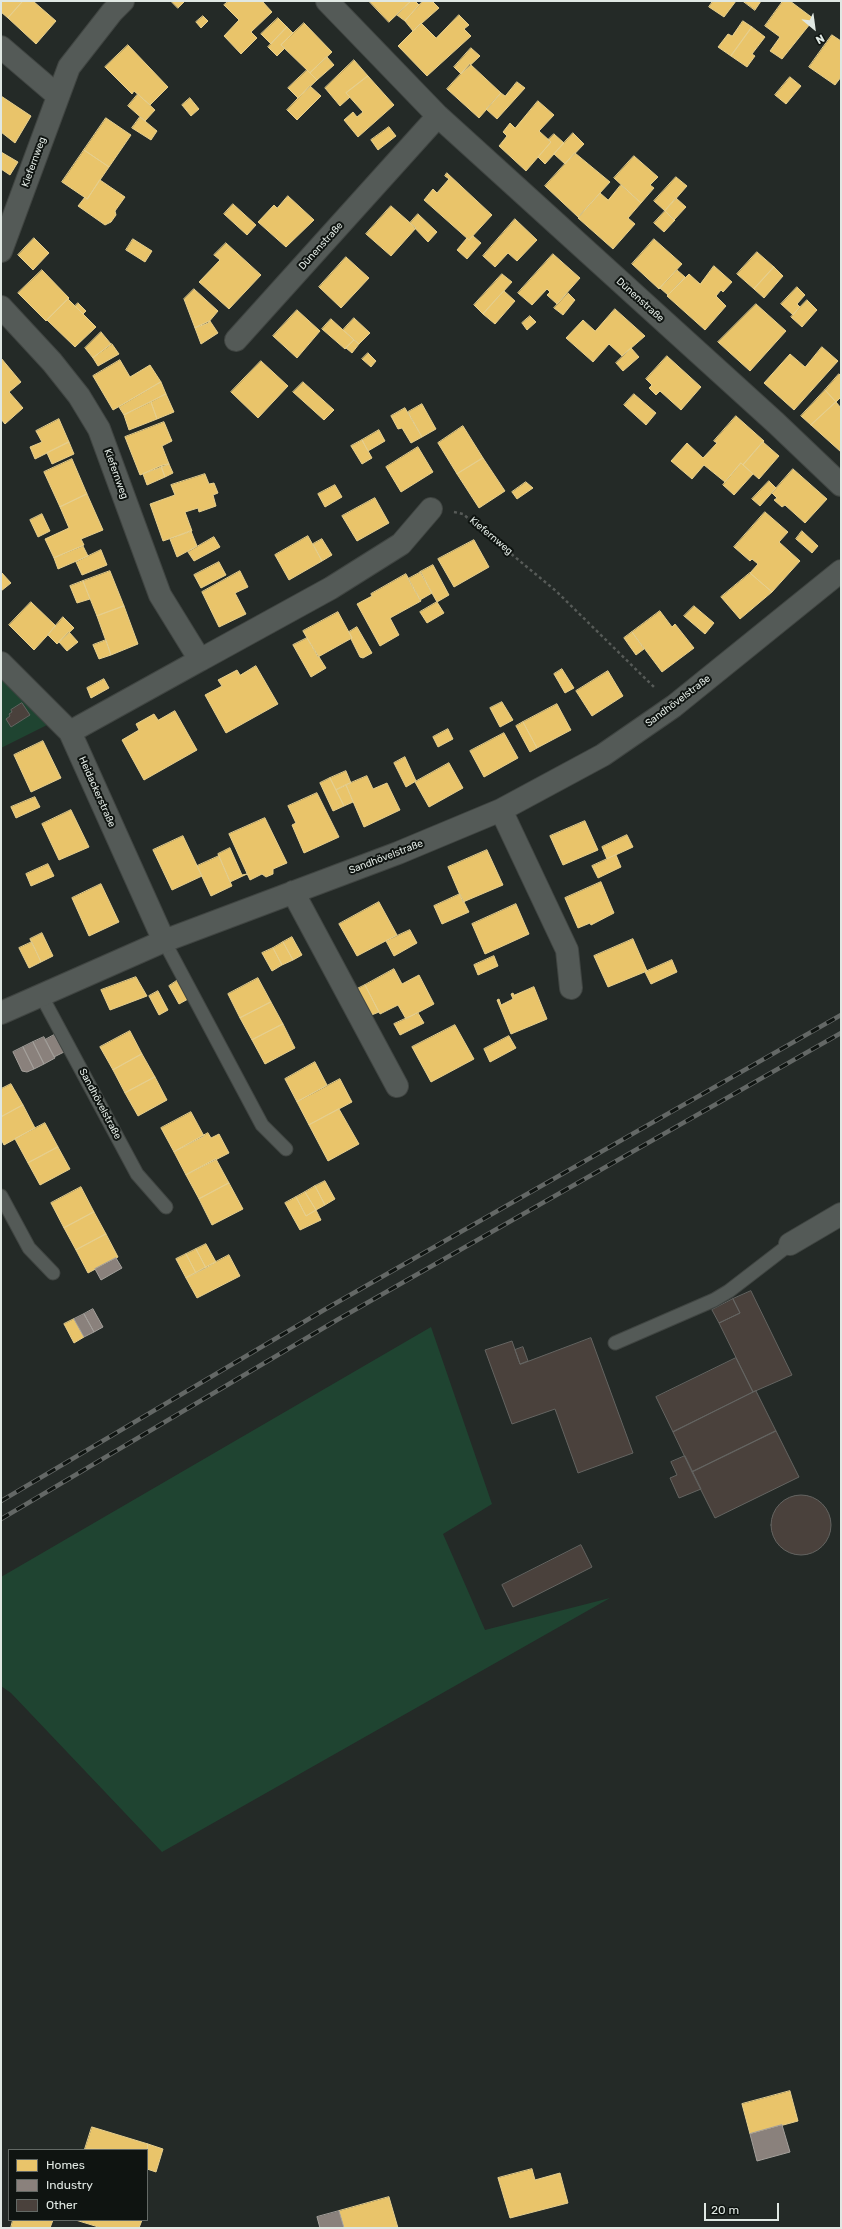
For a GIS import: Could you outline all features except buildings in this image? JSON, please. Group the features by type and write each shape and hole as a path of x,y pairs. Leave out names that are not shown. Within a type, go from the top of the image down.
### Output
{"street":[{"name":"Kiefernweg","path":"1,251 69,67 112,12 123,1"},
{"name":"Dünenstraße","path":"327,1 438,116 776,423 841,485"},
{"path":"1,47 58,96"},
{"name":"Dünenstraße","path":"236,340 438,116"},
{"name":"Kiefernweg","path":"1,307 52,362 79,396 99,429 160,595 200,660"},
{"path":"70,732 331,588 401,544 431,509"},
{"name":"Sandhövelstraße","path":"1,1013 164,942 398,853 501,810 603,755 674,706 841,572"},
{"name":"Heidackerstraße","path":"1,663 70,732 164,942"},
{"path":"501,810 567,950 571,988"},
{"path":"293,892 397,1086"},
{"path":"790,1244 841,1214"}],"lane":[{"path":"164,942 262,1125 286,1149"},
{"name":"Sandhövelstraße","path":"41,995 137,1174 166,1207"},
{"path":"1,1196 29,1248 53,1273"},
{"path":"614,1343 714,1300 729,1291 790,1244"}],"path":[{"name":"Kiefernweg","path":"431,509 464,514 556,591 674,706"}],"green space":[{"path":"1,670 53,722 1,748"},
{"path":"431,1327 492,1504 443,1534 485,1630 610,1598 162,1852 11,1693 1,1686 1,1577"}],"railway":[{"path":"1,1501 329,1307 841,1015"},
{"path":"1,1519 337,1320 841,1033"}]}
